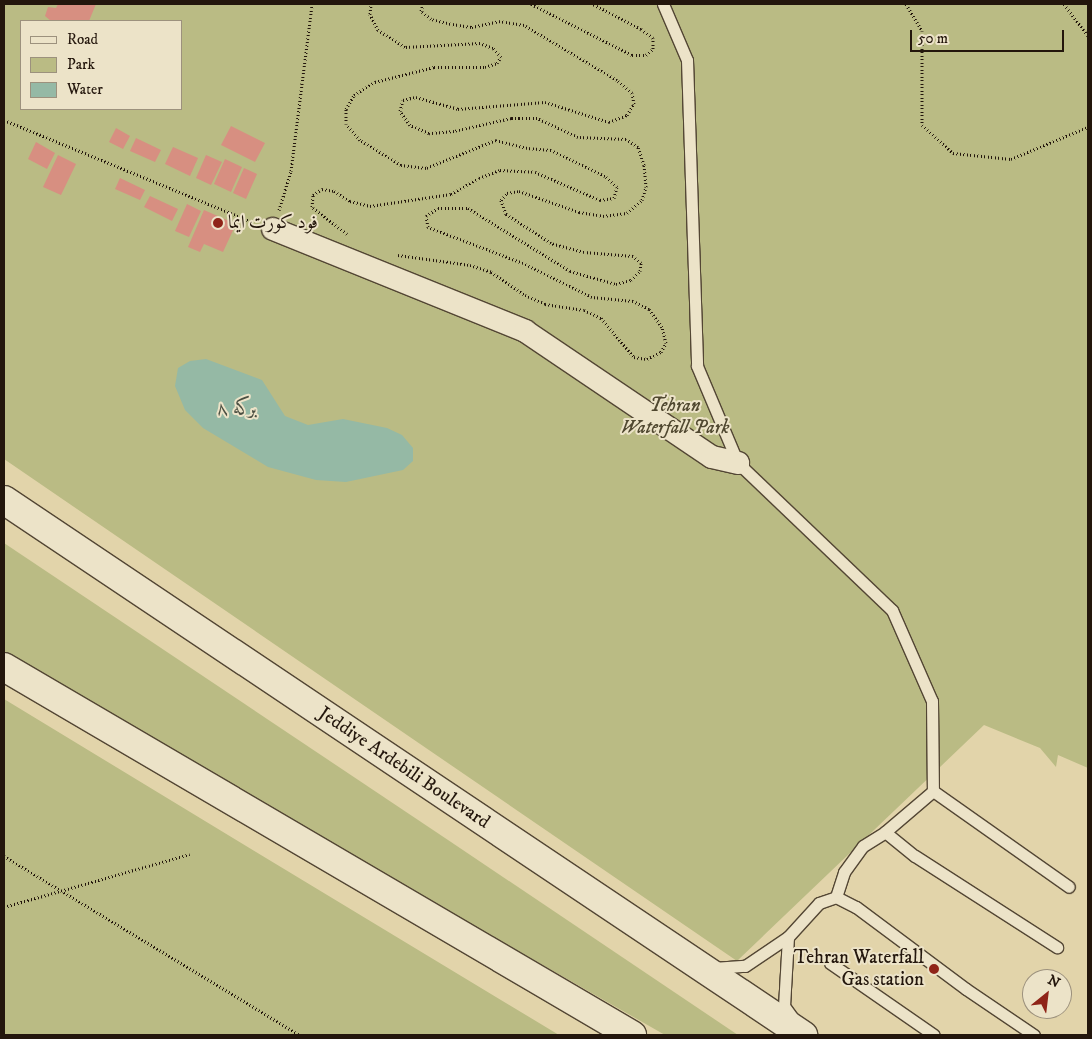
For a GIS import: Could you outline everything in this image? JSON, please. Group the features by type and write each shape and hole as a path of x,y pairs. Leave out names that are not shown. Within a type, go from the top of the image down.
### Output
{"main road":[{"name":"Jeddiye Ardebili Boulevard","path":"4,500 804,1035"},
{"path":"4,667 632,1035"}],"street":[{"path":"273,229 525,331 712,457 738,463"}],"lane":[{"path":"663,4 687,60 698,366 738,463 892,610 932,701 933,791"},
{"path":"836,897 844,872 863,846 884,832 933,791"},
{"path":"933,791 1069,887"},
{"path":"884,832 915,856 1058,947"},
{"path":"704,968 745,966 788,937 819,903 836,897 856,907 966,989 1034,1035"},
{"path":"788,937 784,1006 804,1035"},
{"path":"830,962 934,1035"}],"path":[{"path":"4,120 273,229 291,171 312,4"},
{"path":"354,238 312,207 313,195 322,189 334,191 350,201 370,206 451,194 479,178 500,170 535,172 600,200 614,198 617,187 598,172 551,150 527,148 496,140 426,168 401,165 360,140 346,124 346,109 354,95 375,82 434,67 485,67 497,63 501,56 493,48 480,43 405,47 378,30 370,14 371,4"},
{"path":"393,254 470,265 490,272 524,295 544,304 584,310 601,318 634,357 648,359 661,352 666,343 662,327 649,309 633,301 592,297 523,263 428,227 426,216 438,208 468,208 570,271 616,284 631,280 640,272 641,262 632,256 584,252 551,243 506,214 501,200 507,193 519,191 578,212 603,216 627,213 642,200 646,187 644,165 638,147 626,139 578,137 537,118 511,118 446,132 429,132 410,125 400,111 403,100 416,96 458,109 545,102 609,122 627,115 634,104 632,93 617,80 524,25 500,21 471,27 447,23 431,19 421,11 423,4"},
{"path":"531,4 632,55 646,55 653,48 653,38 641,29 594,4"},
{"path":"906,4 922,30 922,126 953,153 1011,159 1088,127"},
{"path":"1064,4 1088,36"},
{"path":"4,907 190,854"},
{"path":"4,856 299,1035"}],"green space":[{"name":"Tehran Waterfall Park","path":"4,4 1088,4 1088,768 1058,755 1056,767 1040,748 984,725 737,961 4,459"},
{"path":"4,543 738,1035 665,1035 4,657"},
{"path":"4,699 256,852 559,1035 4,1035"}],"water":[{"name":"برکه ۸","path":"206,359 262,380 285,416 308,425 343,419 387,428 402,435 413,448 413,461 403,470 346,482 316,480 268,467 203,428 185,410 175,386 178,368 190,361"}],"building":[{"path":"58,4 96,4 89,20 50,20 45,16 48,7 56,8"},
{"path":"231,126 265,143 255,162 221,145"},
{"path":"116,128 130,136 123,149 109,142"},
{"path":"136,138 161,150 155,162 130,151"},
{"path":"36,142 55,153 47,169 28,159"},
{"path":"173,147 198,158 190,176 165,164"},
{"path":"58,155 76,164 61,195 43,187"},
{"path":"206,155 222,162 211,185 196,178"},
{"path":"225,159 242,167 231,192 214,184"},
{"path":"244,168 257,174 246,199 233,193"},
{"path":"120,178 145,190 140,200 115,189"},
{"path":"150,196 178,209 172,221 144,207"},
{"path":"187,204 201,211 189,237 175,231"},
{"path":"204,210 236,224 223,252 204,244 200,252 188,247"}],"place":[{"name":"فود کورت ایما","path":"218,223"},
{"name":"Tehran Waterfall Gas station","path":"934,969"}]}
